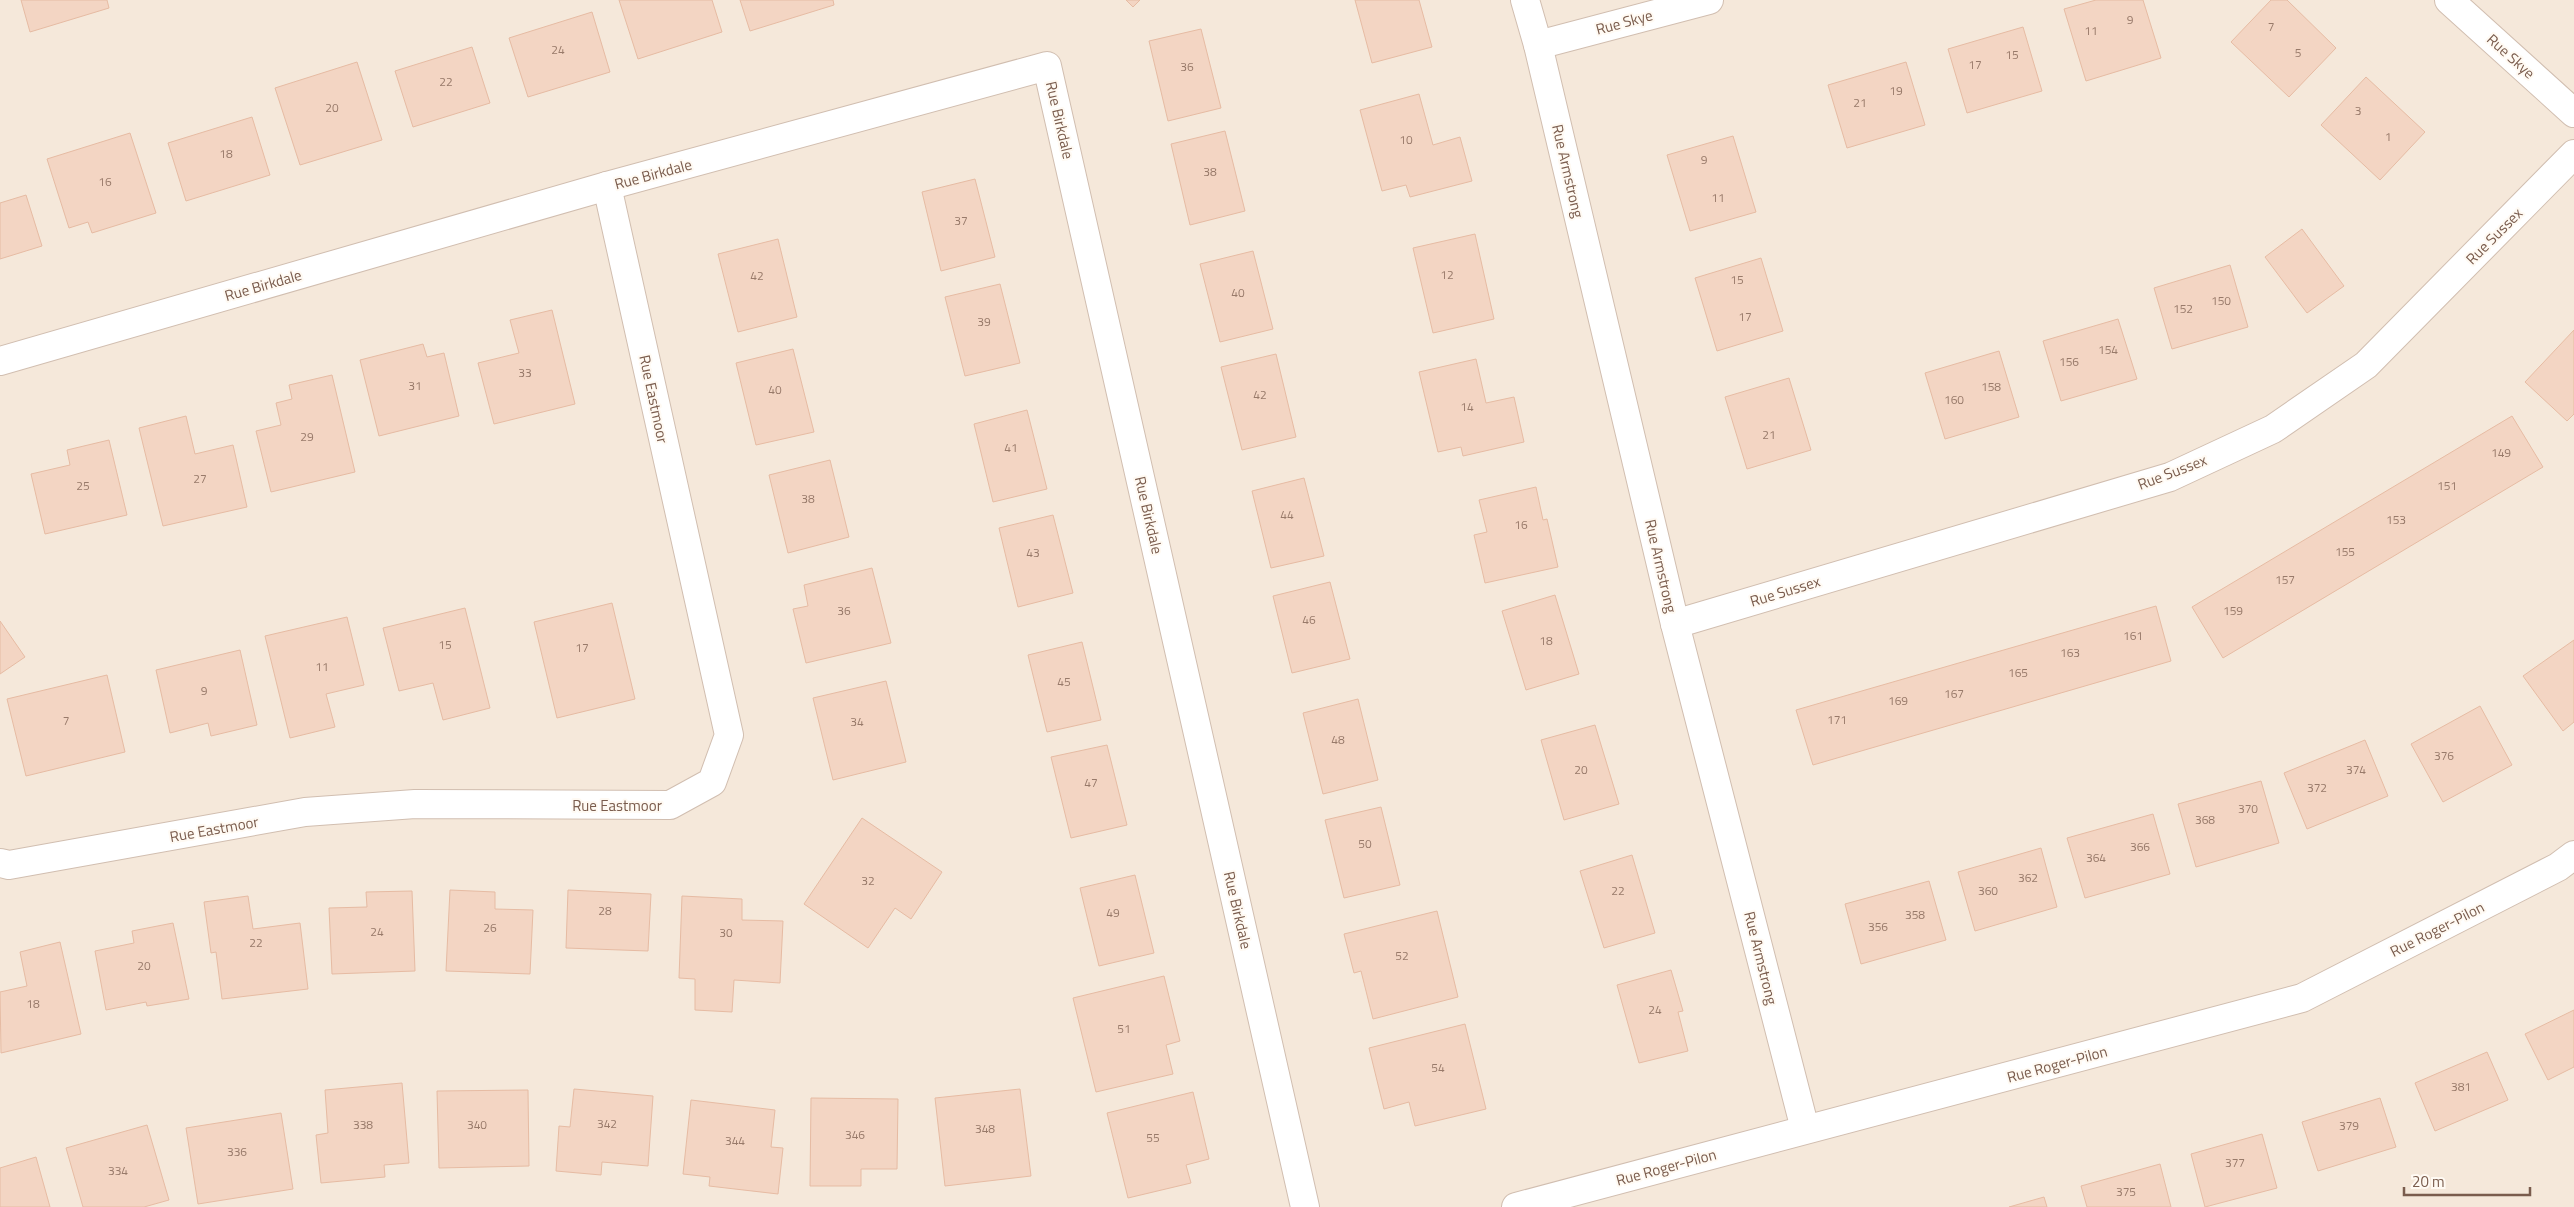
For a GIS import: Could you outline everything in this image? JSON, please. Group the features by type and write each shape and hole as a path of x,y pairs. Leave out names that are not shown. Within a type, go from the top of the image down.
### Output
{"street":[{"name":"Rue Armstrong","path":"1525,0 1538,45 1675,624 1805,1130"},
{"name":"Rue Skye","path":"1538,45 1709,0"},
{"name":"Rue Skye","path":"2449,0 2574,113"},
{"name":"Rue Birkdale","path":"0,361 608,186 1048,66 1305,1207"},
{"name":"Rue Sussex","path":"1675,624 2170,477 2273,428 2366,365 2574,154"},
{"name":"Rue Eastmoor","path":"0,863 8,866 305,812 414,804 670,805 712,782 729,735 608,186"},
{"name":"Rue Roger-Pilon","path":"1516,1207 2302,998 2558,867 2574,856"}],"shaded area":[{"path":"0,0 2574,0 2574,1207 0,1207"}],"building":[{"path":"21,0 107,0 109,8 30,32"},
{"path":"619,0 712,0 722,32 638,59"},
{"path":"740,0 833,0 834,5 750,31"},
{"path":"1126,0 1140,0 1133,7"},
{"path":"1355,0 1419,0 1432,47 1372,63"},
{"path":"2096,0 2143,0 2161,58 2086,81 2064,9"},
{"path":"2271,0 2287,0 2336,48 2289,97 2231,42"},
{"path":"592,12 610,72 528,97 509,38"},
{"path":"2023,27 2042,91 1967,113 1948,49"},
{"path":"1201,29 1221,108 1168,121 1149,41"},
{"path":"472,47 490,103 413,127 395,71"},
{"path":"357,62 382,140 300,165 275,88"},
{"path":"1906,62 1925,125 1847,148 1828,85"},
{"path":"2366,77 2425,132 2380,180 2321,125"},
{"path":"1419,94 1433,145 1460,137 1472,181 1410,197 1406,185 1382,191 1360,110"},
{"path":"252,117 270,175 186,201 168,143"},
{"path":"1225,131 1245,211 1190,225 1171,144"},
{"path":"130,133 156,213 92,233 88,222 69,228 47,159"},
{"path":"1733,136 1756,212 1690,231 1667,155"},
{"path":"975,179 995,257 941,271 922,192"},
{"path":"26,195 42,246 0,259 0,203"},
{"path":"2302,229 2344,286 2307,313 2265,257"},
{"path":"1475,234 1494,319 1433,333 1413,248"},
{"path":"778,239 797,317 738,332 718,254"},
{"path":"1253,251 1273,329 1220,342 1200,264"},
{"path":"1761,258 1783,331 1717,351 1695,278"},
{"path":"2230,265 2248,327 2172,349 2154,288"},
{"path":"1000,284 1020,363 965,376 945,297"},
{"path":"552,310 575,404 494,424 478,363 519,353 510,320"},
{"path":"2118,319 2137,379 2061,401 2043,341"},
{"path":"2574,330 2574,414 2567,421 2525,382"},
{"path":"423,344 427,357 444,353 459,416 379,436 360,360"},
{"path":"793,349 814,432 756,445 736,363"},
{"path":"1999,351 2019,417 1945,439 1925,373"},
{"path":"1276,354 1296,437 1242,450 1221,367"},
{"path":"1476,359 1486,403 1514,397 1524,442 1463,456 1461,447 1438,452 1419,372"},
{"path":"332,375 355,472 271,492 256,431 281,425 276,403 292,399 289,385"},
{"path":"1789,378 1811,450 1747,469 1725,397"},
{"path":"1027,410 1047,489 993,502 974,424"},
{"path":"186,416 195,454 233,445 247,507 163,526 139,428"},
{"path":"2512,416 2543,467 2223,658 2192,607"},
{"path":"109,440 127,515 45,534 31,474 70,465 67,450"},
{"path":"830,460 849,537 788,553 769,475"},
{"path":"1304,478 1324,556 1271,568 1252,491"},
{"path":"1536,487 1543,520 1547,519 1558,567 1485,583 1474,535 1487,532 1479,500"},
{"path":"1053,515 1073,593 1018,607 999,528"},
{"path":"872,568 891,643 806,663 793,609 808,606 804,585"},
{"path":"1330,582 1350,659 1292,673 1273,596"},
{"path":"1555,595 1579,674 1526,690 1502,611"},
{"path":"612,603 635,699 557,718 534,622"},
{"path":"2156,606 2171,661 1813,765 1796,710"},
{"path":"465,608 490,708 443,720 433,683 399,691 383,628"},
{"path":"347,617 364,685 326,694 335,727 290,738 265,636"},
{"path":"0,621 25,657 0,674"},
{"path":"2574,640 2574,722 2563,731 2523,676"},
{"path":"1082,642 1101,720 1047,732 1028,655"},
{"path":"240,650 257,725 211,736 208,723 170,733 156,670"},
{"path":"107,675 125,752 26,776 7,699"},
{"path":"886,681 906,762 833,780 813,698"},
{"path":"1358,699 1378,780 1323,794 1303,713"},
{"path":"2480,706 2512,765 2443,802 2411,744"},
{"path":"1595,725 1619,804 1564,820 1541,740"},
{"path":"2365,740 2388,796 2307,829 2284,773"},
{"path":"1107,745 1127,825 1071,838 1051,757"},
{"path":"2261,781 2279,843 2196,867 2178,804"},
{"path":"1381,807 1400,885 1344,898 1325,820"},
{"path":"2153,814 2170,874 2085,898 2067,838"},
{"path":"862,818 942,872 911,919 895,908 868,948 804,904"},
{"path":"2041,848 2057,907 1975,931 1958,872"},
{"path":"1632,855 1655,933 1604,948 1580,871"},
{"path":"1135,875 1154,953 1099,966 1080,888"},
{"path":"1929,881 1946,940 1861,964 1845,904"},
{"path":"450,890 495,892 495,909 533,910 530,974 446,971"},
{"path":"568,890 651,894 648,951 566,948"},
{"path":"412,891 415,971 332,974 329,908 367,907 366,892"},
{"path":"248,896 253,929 300,923 308,989 222,999 216,952 211,953 204,902"},
{"path":"682,896 742,899 742,920 783,921 780,983 734,980 732,1012 695,1010 695,979 679,978"},
{"path":"1437,911 1458,997 1373,1019 1361,971 1354,973 1344,934"},
{"path":"173,923 189,999 147,1006 146,1002 106,1010 95,951 134,943 132,931"},
{"path":"60,942 81,1034 1,1053 0,992 27,986 20,952"},
{"path":"1671,970 1683,1011 1678,1012 1688,1051 1639,1063 1617,985"},
{"path":"1164,976 1180,1041 1166,1045 1173,1074 1096,1092 1073,998"},
{"path":"2574,1010 2574,1067 2548,1080 2525,1034"},
{"path":"1465,1024 1486,1109 1415,1126 1409,1102 1384,1109 1369,1048"},
{"path":"2487,1052 2508,1100 2435,1131 2415,1083"},
{"path":"402,1083 409,1163 384,1165 385,1177 321,1183 316,1135 328,1133 325,1090"},
{"path":"574,1089 653,1096 648,1166 602,1162 601,1175 556,1171 559,1126 570,1127"},
{"path":"1020,1089 1031,1176 945,1186 935,1098"},
{"path":"528,1090 529,1166 439,1168 437,1091"},
{"path":"1193,1092 1209,1159 1186,1165 1191,1183 1128,1198 1107,1113"},
{"path":"811,1098 898,1099 897,1169 861,1169 861,1186 810,1186"},
{"path":"2380,1098 2396,1147 2318,1171 2302,1122"},
{"path":"691,1100 775,1110 771,1147 783,1148 778,1194 709,1186 710,1177 683,1174"},
{"path":"281,1113 293,1189 198,1204 186,1128"},
{"path":"147,1125 169,1200 144,1207 83,1207 66,1148"},
{"path":"2262,1134 2277,1188 2205,1207 2191,1154"},
{"path":"36,1157 50,1207 0,1207 0,1168"},
{"path":"2160,1164 2171,1207 2087,1207 2081,1186"},
{"path":"2044,1197 2047,1207 2009,1207"}]}
